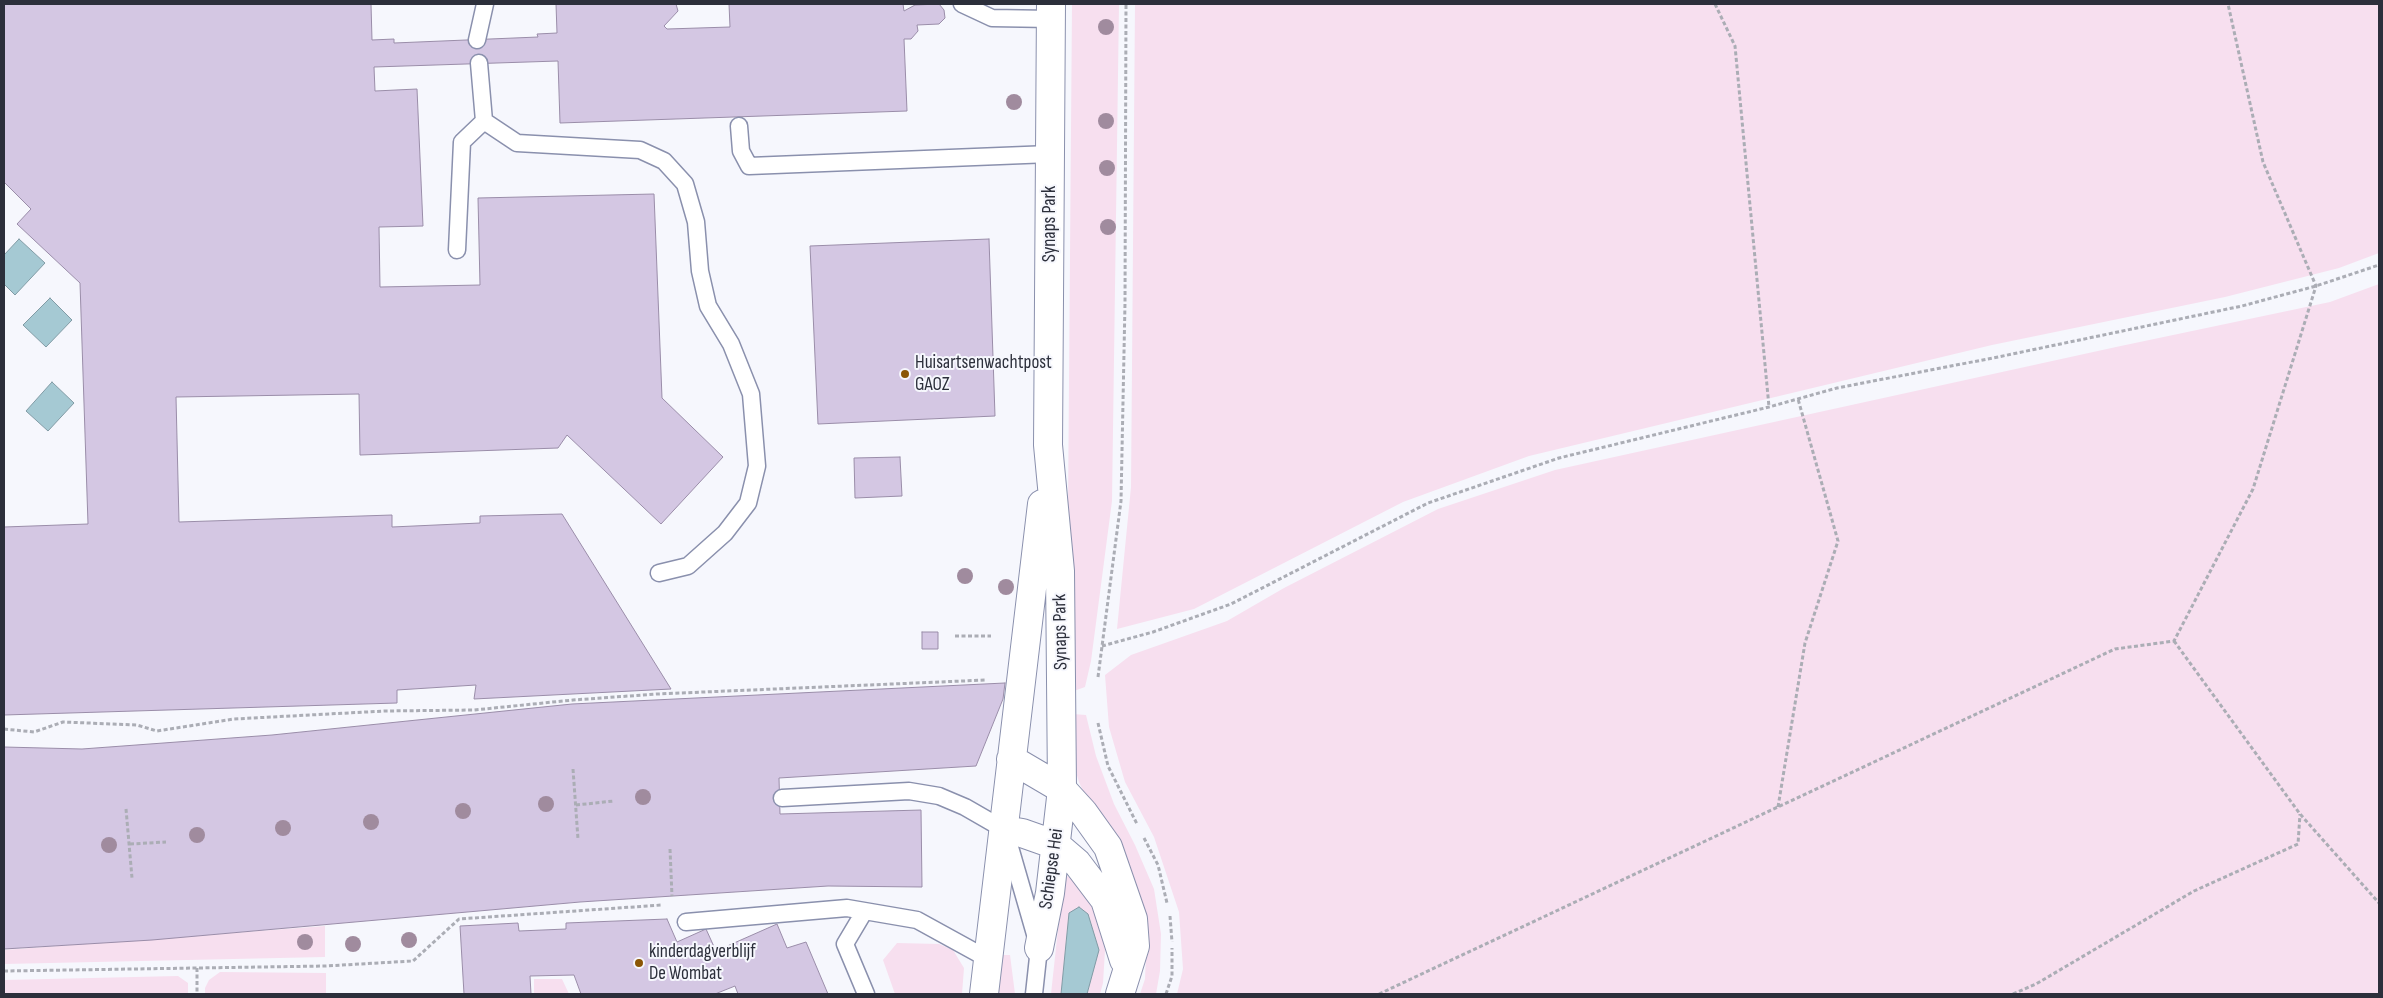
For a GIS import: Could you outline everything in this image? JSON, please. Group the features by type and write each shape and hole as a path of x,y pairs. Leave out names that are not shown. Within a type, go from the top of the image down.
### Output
{"street":[{"name":"Synaps Park","path":"1051,11 1048,445 1060,571 1062,789"},
{"name":"Synaps Park","path":"1005,830 1011,759 1020,699 1048,445"},
{"path":"1011,759 1062,789 1083,812 1108,847 1133,919 1135,946 1124,982"},
{"name":"Schiepse Hei","path":"1039,948 1050,893 1062,789"},
{"path":"984,994 1005,830 1022,833 1056,845 1077,863 1105,900 1124,982"}],"lane":[{"path":"477,40 485,4"},
{"path":"962,4 992,18 1051,11"},
{"path":"479,63 484,121"},
{"path":"458,250 462,142 484,121"},
{"path":"484,121 518,143 640,150 664,162 685,184 696,222 700,271 708,306 731,344 751,394 758,466 748,503 725,533 688,566 658,573"},
{"path":"739,126 740,152 749,166 1050,154"},
{"path":"782,798 909,791 939,796 965,807 1005,830"},
{"name":"Synaps Park","path":"1005,830 1039,948 1034,994"},
{"path":"686,922 847,908 916,920 988,959"},
{"path":"864,912 845,944 866,994"}],"path":[{"path":"1098,680 1121,502 1125,304 1126,4"},
{"path":"1715,4 1735,46 1769,407"},
{"path":"2174,641 2253,489 2316,286 2263,162 2228,4"},
{"path":"1102,646 1153,632 1231,604 1428,503 1559,458 1769,407 1837,388 1998,357 2242,306 2316,286 2379,265"},
{"path":"1778,807 1805,642 1838,541 1798,399"},
{"path":"1379,994 2115,650 2174,641"},
{"path":"2174,641 2300,814 2379,903"},
{"path":"4,730 34,732 63,722 137,726 157,731 234,719 385,710 474,710 657,694 996,679"},
{"path":"1096,714 1108,766 1158,864 1172,924 1172,976 1166,994"},
{"path":"573,769 578,839"},
{"path":"576,805 614,801"},
{"path":"126,809 132,878"},
{"path":"2013,994 2036,984 2194,891 2298,844 2300,814"},
{"path":"129,844 166,842"},
{"path":"670,849 672,904"},
{"path":"4,971 326,966 412,961 459,919 663,904"},
{"path":"197,968 197,994"}],"shaded area":[{"path":"1072,4 1119,4 1112,501 1091,661 1085,687 1071,692 1068,509"},
{"path":"1135,4 2379,4 2379,253 2339,268 2225,297 1992,345 1529,456 1403,502 1194,609 1117,629 1131,487"},
{"path":"2379,284 2379,994 1177,994 1183,969 1179,912 1154,837 1125,782 1109,727 1105,675 1131,655 1227,621 1284,588 1438,509 1555,470 2330,302"},
{"path":"1073,714 1086,715 1096,756 1114,804 1135,845 1154,889 1161,934 1160,971 1156,994 1140,994 1145,979 1147,933 1079,782 1074,766"},
{"path":"1064,874 1078,883 1088,898 1101,927 1105,950 1103,983 1100,994 1087,994 1089,989 1069,913 1061,994 1051,994"},
{"path":"325,926 325,957 4,964 4,950"},
{"path":"897,943 939,944 953,950 964,968 962,994 895,994 883,960"},
{"path":"1002,955 1010,955 1015,994 998,994"},
{"path":"220,972 326,973 326,994 205,994 205,988 209,980"},
{"path":"178,976 188,983 188,994 4,994 4,980"},
{"path":"534,979 562,979 569,994 534,994"}],"water":[{"path":"19,239 45,263 15,295 4,284 4,255"},
{"path":"50,298 72,320 46,347 23,325"},
{"path":"52,382 74,403 48,431 26,411"},
{"path":"1079,907 1088,914 1099,950 1087,994 1061,994 1069,913"}],"building":[{"path":"4,4 371,4 372,40 394,39 394,43 538,37 537,34 557,33 556,4 676,4 678,11 664,26 667,29 730,27 729,4 903,4 904,11 915,5 939,4 944,10 945,18 939,24 917,25 918,31 911,39 904,39 907,111 560,123 558,61 374,67 375,91 417,89 423,226 379,227 380,287 480,285 478,198 654,194 662,398 723,457 661,524 567,435 558,448 360,455 359,394 176,397 179,522 392,515 392,527 480,523 480,516 562,514 671,689 474,699 476,685 397,690 397,703 4,715 4,527 88,524 80,283 17,224 31,209 4,182"},
{"name":"Huisartsenwachtpost GAOZ","path":"989,239 995,416 818,424 810,246"},
{"path":"900,457 902,496 855,498 854,458"},
{"path":"922,632 938,632 938,649 922,649"},
{"path":"1005,683 1003,699 976,766 779,778 780,814 921,810 922,887 828,886 580,902 152,940 4,949 4,747 82,749 272,735 572,704"},
{"name":"kinderdagverblijf De Wombat","path":"667,919 677,942 706,929 716,951 777,924 787,948 806,942 828,994 738,994 735,986 715,994 581,994 574,975 530,976 531,994 464,994 460,926 518,923 519,931 566,929 566,923"}],"place":[{"name":"Huisartsenwachtpost GAOZ","path":"905,374"},
{"name":"kinderdagverblijf De Wombat","path":"639,963"}]}
